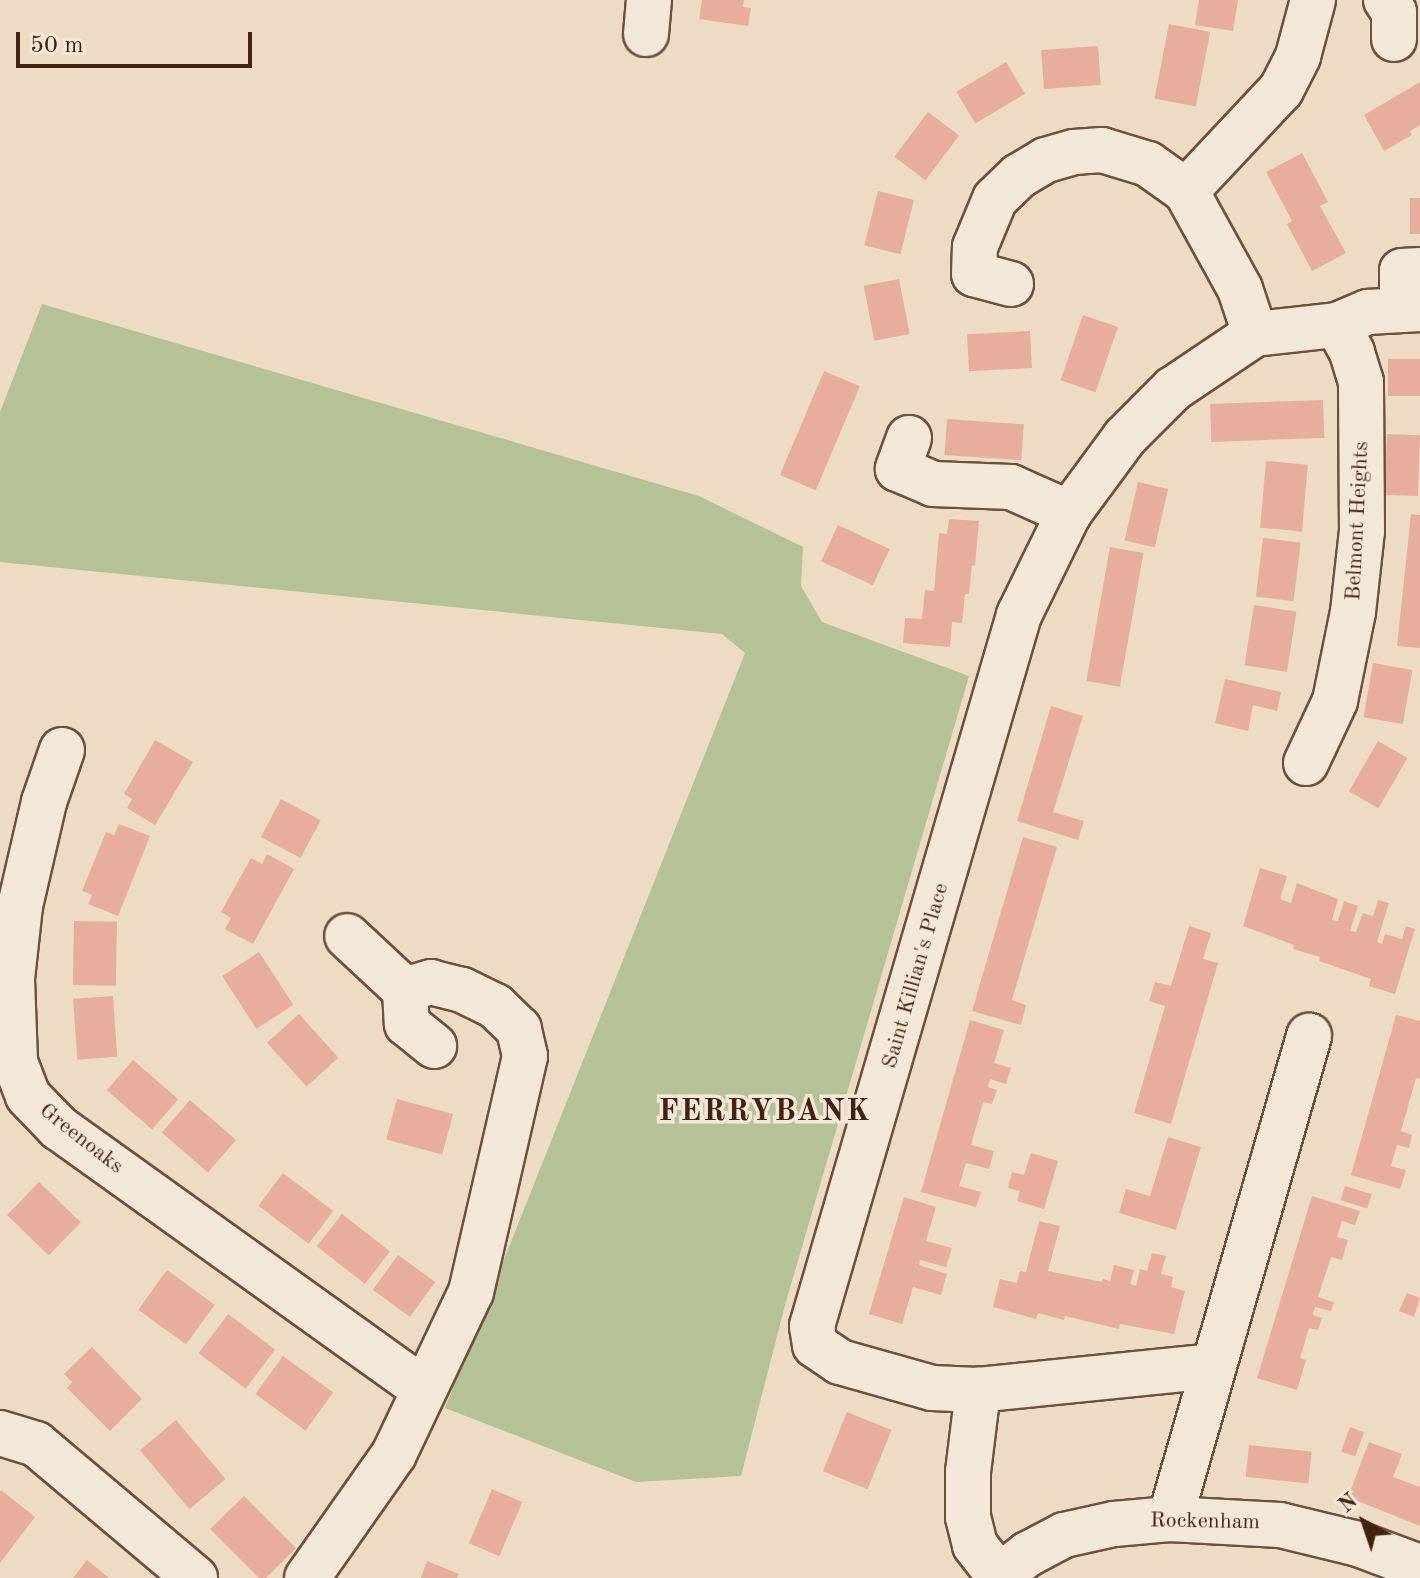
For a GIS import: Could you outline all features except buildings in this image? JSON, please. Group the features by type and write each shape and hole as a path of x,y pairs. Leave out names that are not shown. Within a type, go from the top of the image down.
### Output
{"street":[{"path":"1186,191 1281,90 1298,56 1313,0"},
{"path":"1011,284 974,274 975,247 995,199 1019,176 1046,160 1074,152 1102,150 1148,164 1186,191 1240,289 1255,334"},
{"path":"909,438 898,469 933,484 1011,487 1069,513 1125,437 1173,389 1255,334 1337,325 1368,312 1411,309 1402,271 1420,270"},
{"name":"Belmont Heights","path":"1306,763 1335,701 1353,612 1362,531 1361,382 1352,352 1337,325"},
{"name":"Saint Killian's Place","path":"1069,513 1019,615 812,1326 815,1345 840,1362 932,1388 978,1390 1213,1366"},
{"name":"Greenoaks","path":"62,750 44,802 20,906 12,979 15,1062 28,1096 59,1128 423,1389"},
{"path":"347,936 405,990 407,1024 434,1046"},
{"path":"307,1578 394,1454 471,1292 525,1056 519,1029 495,1006 462,990 431,982 405,990"},
{"path":"1170,1519 1309,1036"},
{"path":"978,1390 968,1472 968,1517 975,1545 998,1577"},
{"path":"0,1433 36,1444 195,1578"},
{"name":"Rockenham","path":"998,1577 1028,1554 1064,1535 1114,1524 1170,1519 1280,1525 1358,1544 1420,1567"}],"green space":[{"path":"42,304 699,496 803,547 801,586 822,622 969,676 785,1305 741,1476 636,1482 445,1408 745,653 722,634 0,562 0,412"}],"district":[{"name":"FERRYBANK","path":"765,1112"}]}
